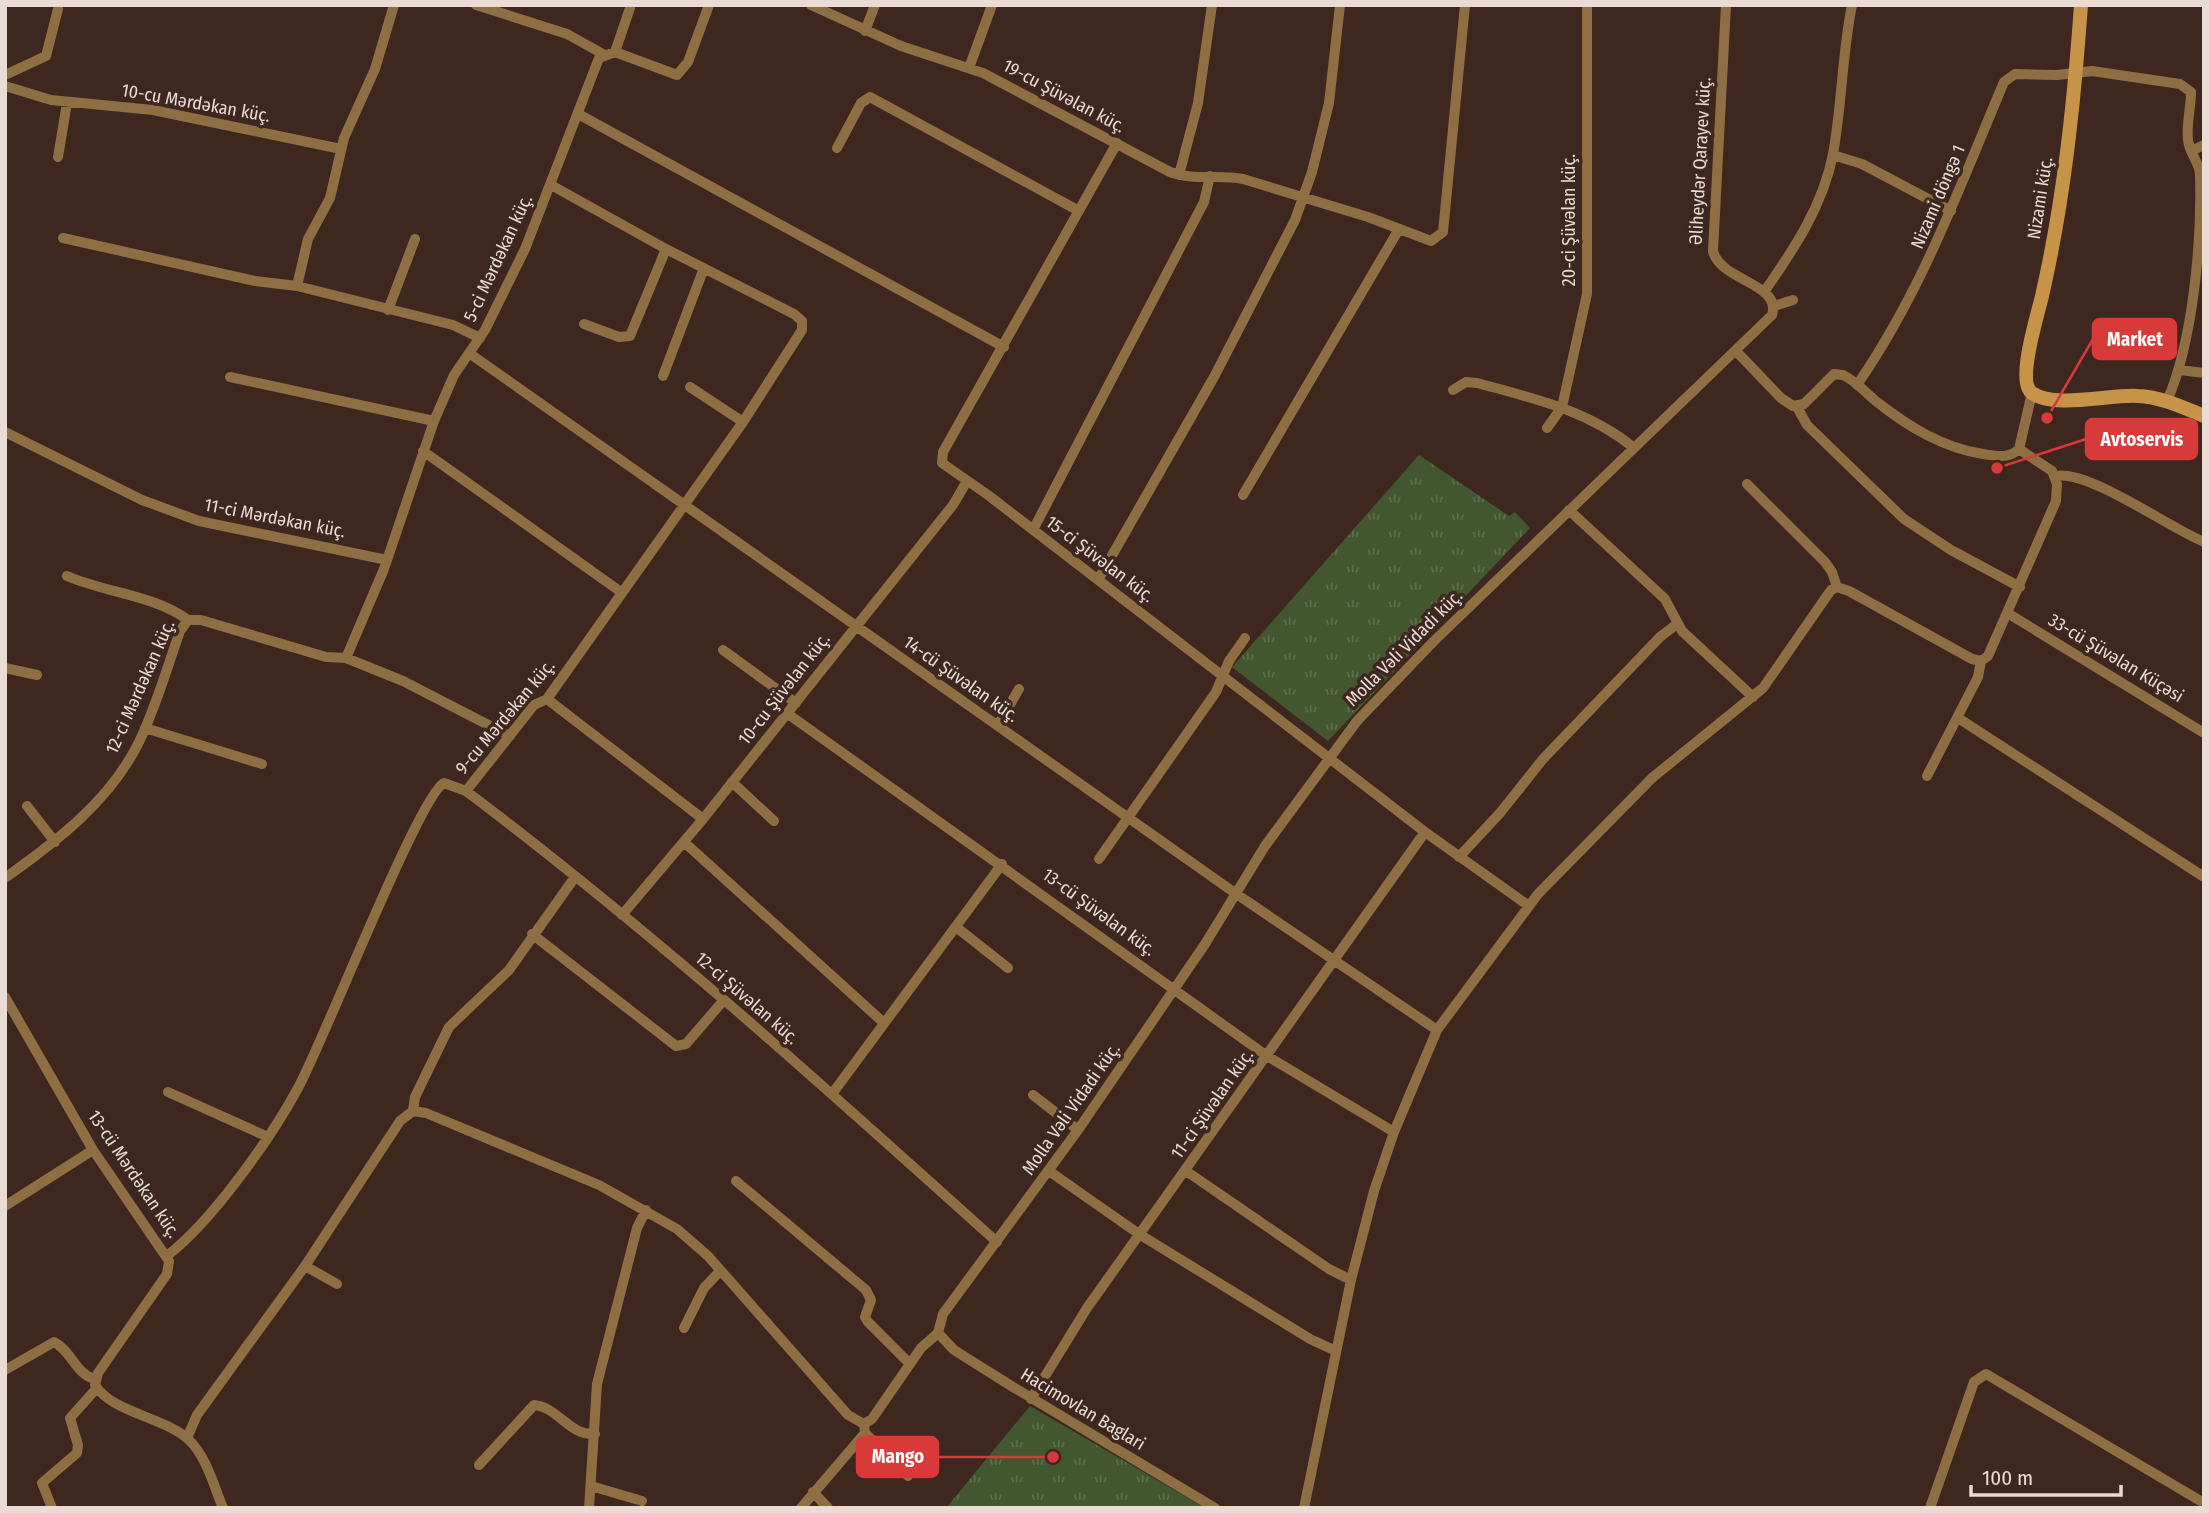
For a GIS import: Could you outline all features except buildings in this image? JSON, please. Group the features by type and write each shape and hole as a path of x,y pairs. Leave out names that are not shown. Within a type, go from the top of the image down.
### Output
{"street":[{"path":"297,286 308,239 330,198 341,149 375,69 394,5"},
{"path":"476,5 567,34 609,53 677,75 684,69 709,5"},
{"name":"19-cu Şüvəlan küç.","path":"811,5 865,31 969,68 1179,175 1243,179 1431,241 1443,232 1465,5"},
{"path":"865,31 875,5"},
{"path":"969,68 992,5"},
{"path":"1179,175 1198,103 1212,5"},
{"path":"1098,580 1214,377 1304,198 1335,75 1340,5"},
{"name":"20-ci Şüvəlan küç.","path":"1547,428 1562,407 1587,294 1587,5"},
{"name":"Əliheydər Qarayev küç.","path":"1726,5 1713,251 1720,266 1764,292"},
{"path":"1793,300 1774,306 1764,292 1786,264 1810,220 1833,155 1853,5"},
{"name":"Nizami küç.","path":"2032,393 2026,384 2026,371 2063,188 2081,5"},
{"name":"5-ci Mərdəkan küç.","path":"346,658 387,560 423,451 454,375 480,338 525,249 580,115 597,64 609,53 630,8"},
{"path":"5,75 46,56 58,9"},
{"name":"Nizami döngə 1","path":"1857,385 1902,316 1951,211 2004,82 2015,74 2109,73 2186,87 2191,97 2188,137 2191,151"},
{"name":"10-cu Mərdəkan küç.","path":"5,86 35,97 67,103 153,110 341,149"},
{"path":"837,148 861,103 870,97 1079,211"},
{"path":"58,157 67,103"},
{"path":"580,115 1004,347"},
{"name":"15-ci Şüvəlan küç.","path":"1117,143 941,458 946,467 1224,675 1425,832 1529,906"},
{"path":"2167,401 2180,370 2188,332 2200,173 2191,151 2204,145"},
{"path":"1833,155 1862,164 1951,211"},
{"path":"1033,530 1205,202 1210,176"},
{"name":"9-cu Mərdəkan küç.","path":"167,1255 190,1236 268,1137 299,1087 401,855 434,791 444,783 466,791 534,705 547,698 743,422 803,326 794,314 666,249 551,185"},
{"path":"1243,495 1399,229"},
{"path":"63,238 255,281 297,286 453,325 480,338"},
{"path":"388,310 415,239"},
{"path":"584,324 619,337 630,336 666,249"},
{"path":"663,376 704,268"},
{"name":"Molla Vəli Vidadi küç.","path":"939,1333 943,1314 1079,1130 1329,756 1381,694 1769,320 1774,306"},
{"path":"1736,351 1781,398 1797,407 1807,425 1904,519 1951,550 2020,587"},
{"name":"14-cü Şüvəlan küç.","path":"469,353 1235,893 1437,1030"},
{"path":"2180,370 2204,373"},
{"path":"1797,407 1834,374 1843,375 1914,428 1951,447 2004,457 2019,449 2032,393 2057,400 2136,396 2167,401 2204,416"},
{"path":"230,377 434,421"},
{"path":"1453,390 1466,382 1477,383 1562,407 1605,427 1634,448"},
{"path":"690,387 743,422"},
{"name":"11-ci Mərdəkan küç.","path":"5,432 142,500 199,521 387,560"},
{"path":"1927,776 1978,677 1981,661 1991,652 2009,614 2056,501 2056,476 2049,467 2019,449"},
{"path":"423,451 621,593"},
{"path":"2056,476 2073,476 2110,491 2170,527 2204,542"},
{"name":"10-cu Şüvəlan küç.","path":"622,915 796,703 953,505 967,481"},
{"path":"1748,484 1825,562 1837,587 1857,594 1967,657 1981,661"},
{"path":"1569,510 1665,599 1677,624 1753,697"},
{"path":"67,576 102,590 172,610 188,620"},
{"path":"1304,1508 1351,1280 1394,1132 1437,1030 1529,906 1652,778 1753,697 1779,668 1826,594 1837,587"},
{"name":"33-cü Şüvəlan Küçəsi","path":"2009,614 2204,733"},
{"name":"12-ci Mərdəkan küç.","path":"5,878 55,842 82,818 109,787 132,754 145,728 180,632 188,620 201,620 327,657 346,658 403,681 510,736"},
{"path":"1459,857 1500,813 1543,758 1660,637 1677,624"},
{"path":"1099,859 1216,692 1245,638"},
{"path":"723,650 796,703"},
{"path":"5,668 37,675"},
{"path":"998,725 1019,689"},
{"path":"547,698 703,819"},
{"name":"13-cü Şüvəlan küç.","path":"788,713 1267,1056 1394,1132"},
{"path":"1958,718 2204,877"},
{"path":"145,728 262,764"},
{"path":"733,782 774,821"},
{"name":"12-ci Şüvəlan küç.","path":"466,791 622,915 832,1094 996,1242"},
{"path":"27,806 55,842"},
{"name":"11-ci Şüvəlan küç.","path":"1031,1399 1077,1323 1425,832"},
{"path":"684,842 884,1023"},
{"path":"832,1094 1002,864"},
{"path":"187,1438 198,1415 305,1266 400,1121 413,1111 415,1097 449,1027 495,986 575,877"},
{"path":"956,927 1007,968"},
{"path":"532,934 676,1046 687,1044 723,1001"},
{"name":"13-cü Mərdəkan küç.","path":"5,997 93,1150 167,1255 167,1274 96,1384 70,1418 78,1445 77,1453 42,1483 52,1508"},
{"path":"168,1092 268,1137"},
{"path":"1033,1095 1079,1130"},
{"path":"413,1111 426,1113 599,1185 646,1210 688,1237 848,1415 908,1476"},
{"path":"5,1206 93,1150"},
{"path":"1049,1171 1139,1234 1310,1339 1336,1351"},
{"path":"1186,1171 1329,1269 1351,1280"},
{"path":"736,1181 866,1290 871,1300 865,1317 910,1364"},
{"path":"589,1508 596,1434 597,1384 638,1228 646,1210"},
{"path":"305,1266 337,1284"},
{"path":"684,1328 705,1288 720,1271"},
{"path":"802,1508 872,1419 926,1342 939,1333"},
{"name":"Hacimovlan Baglari","path":"939,1333 954,1350 1031,1399 1215,1508"},
{"path":"5,1370 54,1342 63,1348 83,1374 110,1399 187,1438 202,1459 223,1508"},
{"path":"1930,1508 1969,1395 1980,1375 1986,1374 2204,1503"},
{"path":"479,1465 534,1405 542,1406 578,1432 596,1434"},
{"path":"591,1486 642,1501"},
{"path":"813,1492 828,1508"}],"green space":[{"path":"1419,455 1509,516 1515,512 1530,528 1328,741 1232,667"},
{"path":"1030,1406 1205,1508 946,1508"}],"place":[{"name":"Market","path":"2047,418"},
{"name":"Avtoservis","path":"1997,468"},
{"name":"Mango","path":"1053,1457"}]}
